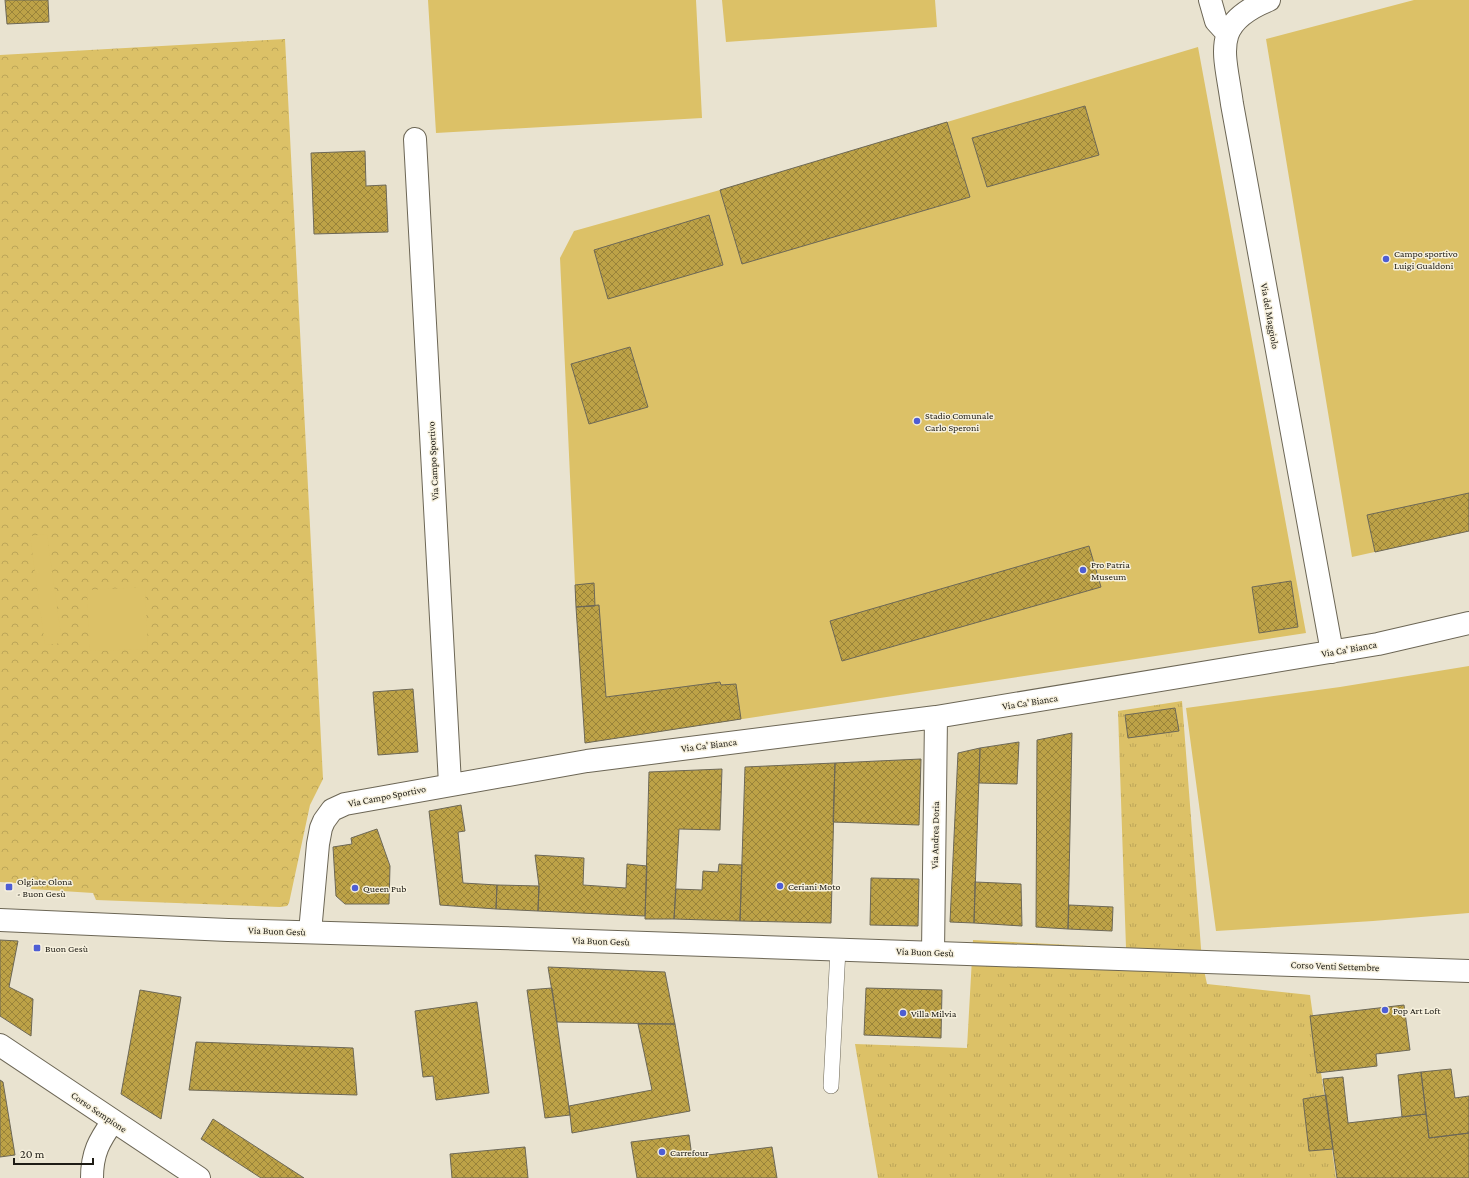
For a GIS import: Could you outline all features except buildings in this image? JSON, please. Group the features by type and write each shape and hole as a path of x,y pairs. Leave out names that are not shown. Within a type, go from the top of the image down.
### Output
{"street":[{"path":"1210,0 1214,18 1227,33 1233,24 1246,11 1269,0"},
{"name":"Via del Maggiolo","path":"1227,33 1224,45 1232,104 1332,652"},
{"name":"Via Campo Sportivo","path":"415,139 450,784"},
{"name":"Via Ca' Bianca","path":"587,761 936,717 1378,644 1469,622"},
{"name":"Via Andrea Doria","path":"933,952 936,717"},
{"name":"Via Campo Sportivo","path":"310,932 318,844 324,821 332,810 345,804 450,784 587,761"},
{"name":"Via Buon Gesù","path":"0,920 1202,962"},
{"name":"Corso Venti Settembre","path":"1202,962 1469,971"},
{"name":"Corso Sempione","path":"0,1045 199,1178"},
{"path":"92,1178 92,1164 98,1144 113,1121"}],"lane":[{"path":"831,1086 838,949"}],"green space":[{"path":"428,0 696,0 702,118 436,133"},
{"path":"722,0 935,0 937,27 726,42"},
{"name":"Campo sportivo Luigi Gualdoni","path":"1414,0 1469,0 1469,531 1352,557 1266,39"},
{"path":"285,39 323,779 310,805 289,903 287,906 280,907 96,900 93,893 31,889 31,884 0,882 0,55"},
{"name":"Stadio Comunale Carlo Speroni","path":"1198,47 1306,633 585,743 575,585 560,258 574,231 720,190"},
{"path":"47,534 62,643 45,645 30,536"},
{"path":"145,587 148,649 90,651 87,590"},
{"path":"1469,666 1469,913 1216,931 1186,708 1340,687"},
{"path":"1182,701 1202,961 1207,984 1310,995 1336,1178 878,1178 855,1044 967,1048 973,940 1126,948 1118,711"}],"place":[{"name":"Campo sportivo Luigi Gualdoni","path":"1386,259"},
{"name":"Stadio Comunale Carlo Speroni","path":"917,421"},
{"name":"Pro Patria Museum","path":"1083,570"},
{"name":"Ceriani Moto","path":"780,886"},
{"name":"Olgiate Olona - Buon Gesù","path":"9,887"},
{"name":"Queen Pub","path":"355,888"},
{"name":"Buon Gesù","path":"37,948"},
{"name":"Pop Art Loft","path":"1385,1010"},
{"name":"Villa Milvia","path":"903,1013"},
{"name":"Carrefour","path":"662,1152"}]}
